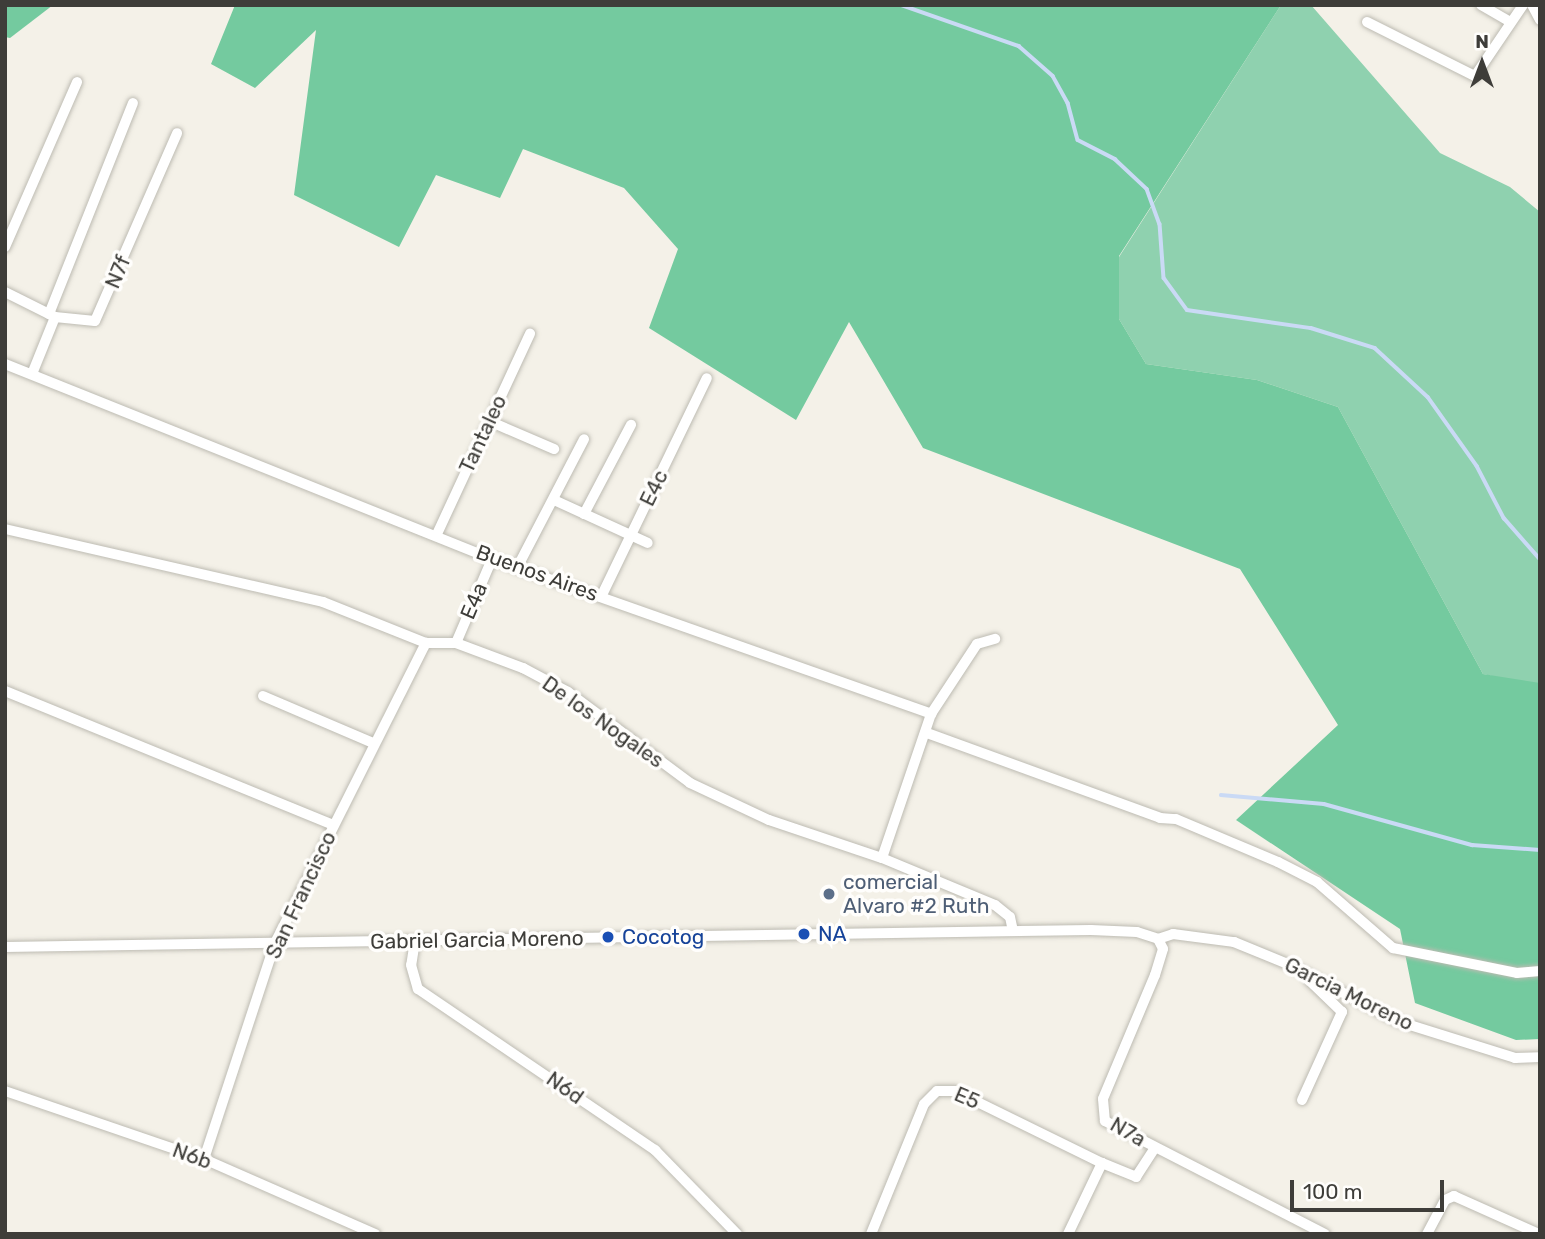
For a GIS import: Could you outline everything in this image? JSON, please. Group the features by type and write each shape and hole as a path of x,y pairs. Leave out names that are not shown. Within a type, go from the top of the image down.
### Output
{"street":[{"path":"1481,5 1510,22"},
{"path":"1367,22 1466,75 1482,72 1522,5"},
{"path":"1532,5 1540,20"},
{"path":"5,247 77,82"},
{"path":"32,374 133,103"},
{"name":"N7f","path":"5,292 52,315 90,323 99,316 177,133"},
{"name":"Tantaleo","path":"437,534 530,334"},
{"name":"Buenos Aires","path":"5,364 437,534 492,559 931,714"},
{"name":"E4c","path":"601,597 707,378"},
{"path":"489,421 554,449"},
{"path":"584,514 631,425"},
{"path":"518,566 584,439"},
{"path":"554,500 648,543"},
{"name":"De los Nogales","path":"5,529 323,602 426,643 456,643 523,668 568,692 690,783 769,820 881,858 995,905 1010,917 1013,931"},
{"name":"E4a","path":"456,643 492,559"},
{"path":"881,858 927,733 931,714 977,644 995,639"},
{"name":"San Francisco","path":"204,1159 275,943 373,743 426,643"},
{"path":"5,691 334,825"},
{"path":"263,696 373,743"},
{"path":"927,733 1160,818 1176,819 1278,862 1317,882 1393,948 1517,972 1540,971"},
{"name":"Gabriel Garcia Moreno","path":"5,947 1013,931 1128,932 1158,939"},
{"name":"Garcia Moreno","path":"1158,939 1173,934 1234,942 1303,973 1397,1021 1515,1058 1540,1057"},
{"name":"N7a","path":"1158,939 1163,949 1101,1108 1105,1121 1325,1234"},
{"name":"N6d","path":"415,941 411,965 418,989 655,1150 737,1234"},
{"path":"1302,1100 1342,1012 1303,973"},
{"name":"N6b","path":"5,1091 204,1159 375,1234"},
{"name":"E5","path":"871,1234 924,1104 937,1091 955,1091 1136,1177 1155,1147"},
{"path":"1068,1234 1102,1163"},
{"path":"1427,1234 1450,1197 1539,1234"}],"green space":[{"path":"5,5 53,5 10,38 5,37"},
{"path":"235,5 1281,5 1119,256 1119,319 1146,364 1257,380 1338,407 1483,674 1540,683 1540,1039 1516,1040 1415,1003 1400,929 1236,820 1338,725 1240,569 923,448 849,322 796,420 649,328 678,249 624,188 523,149 500,198 436,175 399,247 294,195 316,30 255,88 211,64"},
{"path":"1281,5 1311,5 1440,153 1510,187 1540,212 1540,687 1483,674 1338,407 1257,380 1146,364 1119,319 1119,257"}],"waterway":[{"path":"901,5 1019,46 1053,76 1068,103 1078,140 1115,159 1147,189 1160,224 1164,278 1187,310 1311,328 1375,348 1428,397 1477,466 1504,518 1540,559"},
{"path":"1221,795 1324,804 1472,845 1540,850"}],"place":[{"name":"comercial Alvaro #2 Ruth","path":"829,894"},
{"name":"NA","path":"804,934"},
{"name":"Cocotog","path":"608,937"}]}
